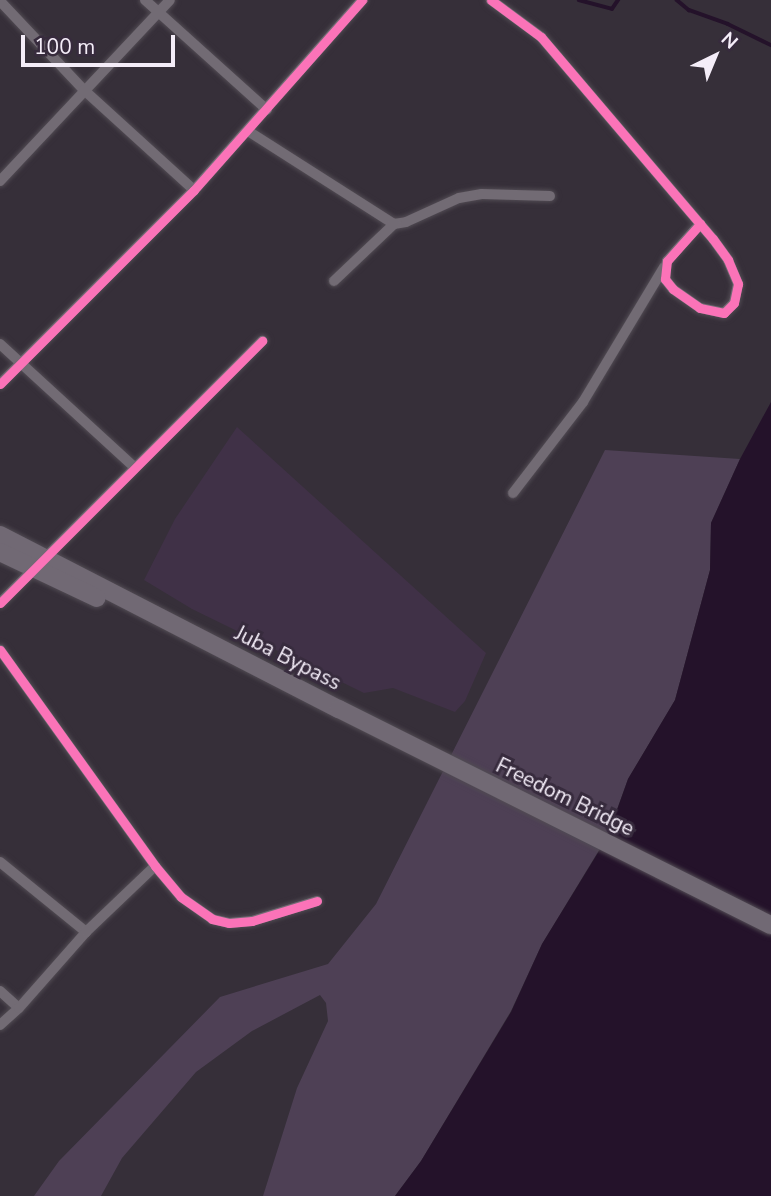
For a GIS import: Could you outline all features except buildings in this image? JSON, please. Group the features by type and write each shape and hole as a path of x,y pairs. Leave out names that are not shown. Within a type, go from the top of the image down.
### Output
{"main road":[{"name":"Juba Bypass","path":"0,535 40,563 339,709"},
{"name":"Juba Bypass","path":"0,552 40,563"},
{"name":"Freedom Bridge","path":"339,709 771,925"}],"street":[{"path":"145,0 267,110"},
{"path":"0,181 170,0"},
{"path":"0,384 194,190 362,0"},
{"path":"491,0 541,37 700,224 735,273 738,293 730,309 724,313 711,312 673,289 665,279 667,261"},
{"path":"0,1 84,90 194,190"},
{"path":"248,131 394,224"},
{"path":"334,281 394,224 406,222 459,198 482,194 550,196"},
{"path":"513,493 583,402 667,261 700,224"},
{"path":"0,603 262,341"},
{"path":"0,344 134,467"},
{"path":"0,650 155,866 181,897 212,919 229,923 252,921 317,901"},
{"path":"0,862 86,932"},
{"path":"0,1025 19,1008 86,932 155,866"},
{"path":"0,991 19,1008"}],"shaded area":[{"path":"771,402 771,1196 395,1196 421,1161 511,1012 542,944 607,838 628,779 675,700 710,570 711,523 740,459"},
{"path":"237,427 486,653 465,701 455,712 393,688 364,693 192,609 144,580 175,519"},
{"path":"605,450 740,459 711,523 710,570 675,700 628,779 607,837 542,944 511,1011 421,1161 395,1196 263,1196 297,1088 328,1021 326,1003 320,995 252,1031 196,1072 122,1158 101,1196 34,1196 59,1161 220,997 328,964 376,904"}],"waterway":[{"path":"579,0 612,9 618,0"},
{"path":"677,0 689,10 728,24 771,45"}],"cycle path":[{"path":"0,384 194,190 362,0"},
{"path":"491,0 541,37 713,239 728,260 738,284 734,303 724,313 700,308 673,289 665,279 667,261 700,224"},
{"path":"0,603 262,341"},
{"path":"0,650 155,866 181,897 212,919 229,923 252,921 317,901"}]}
